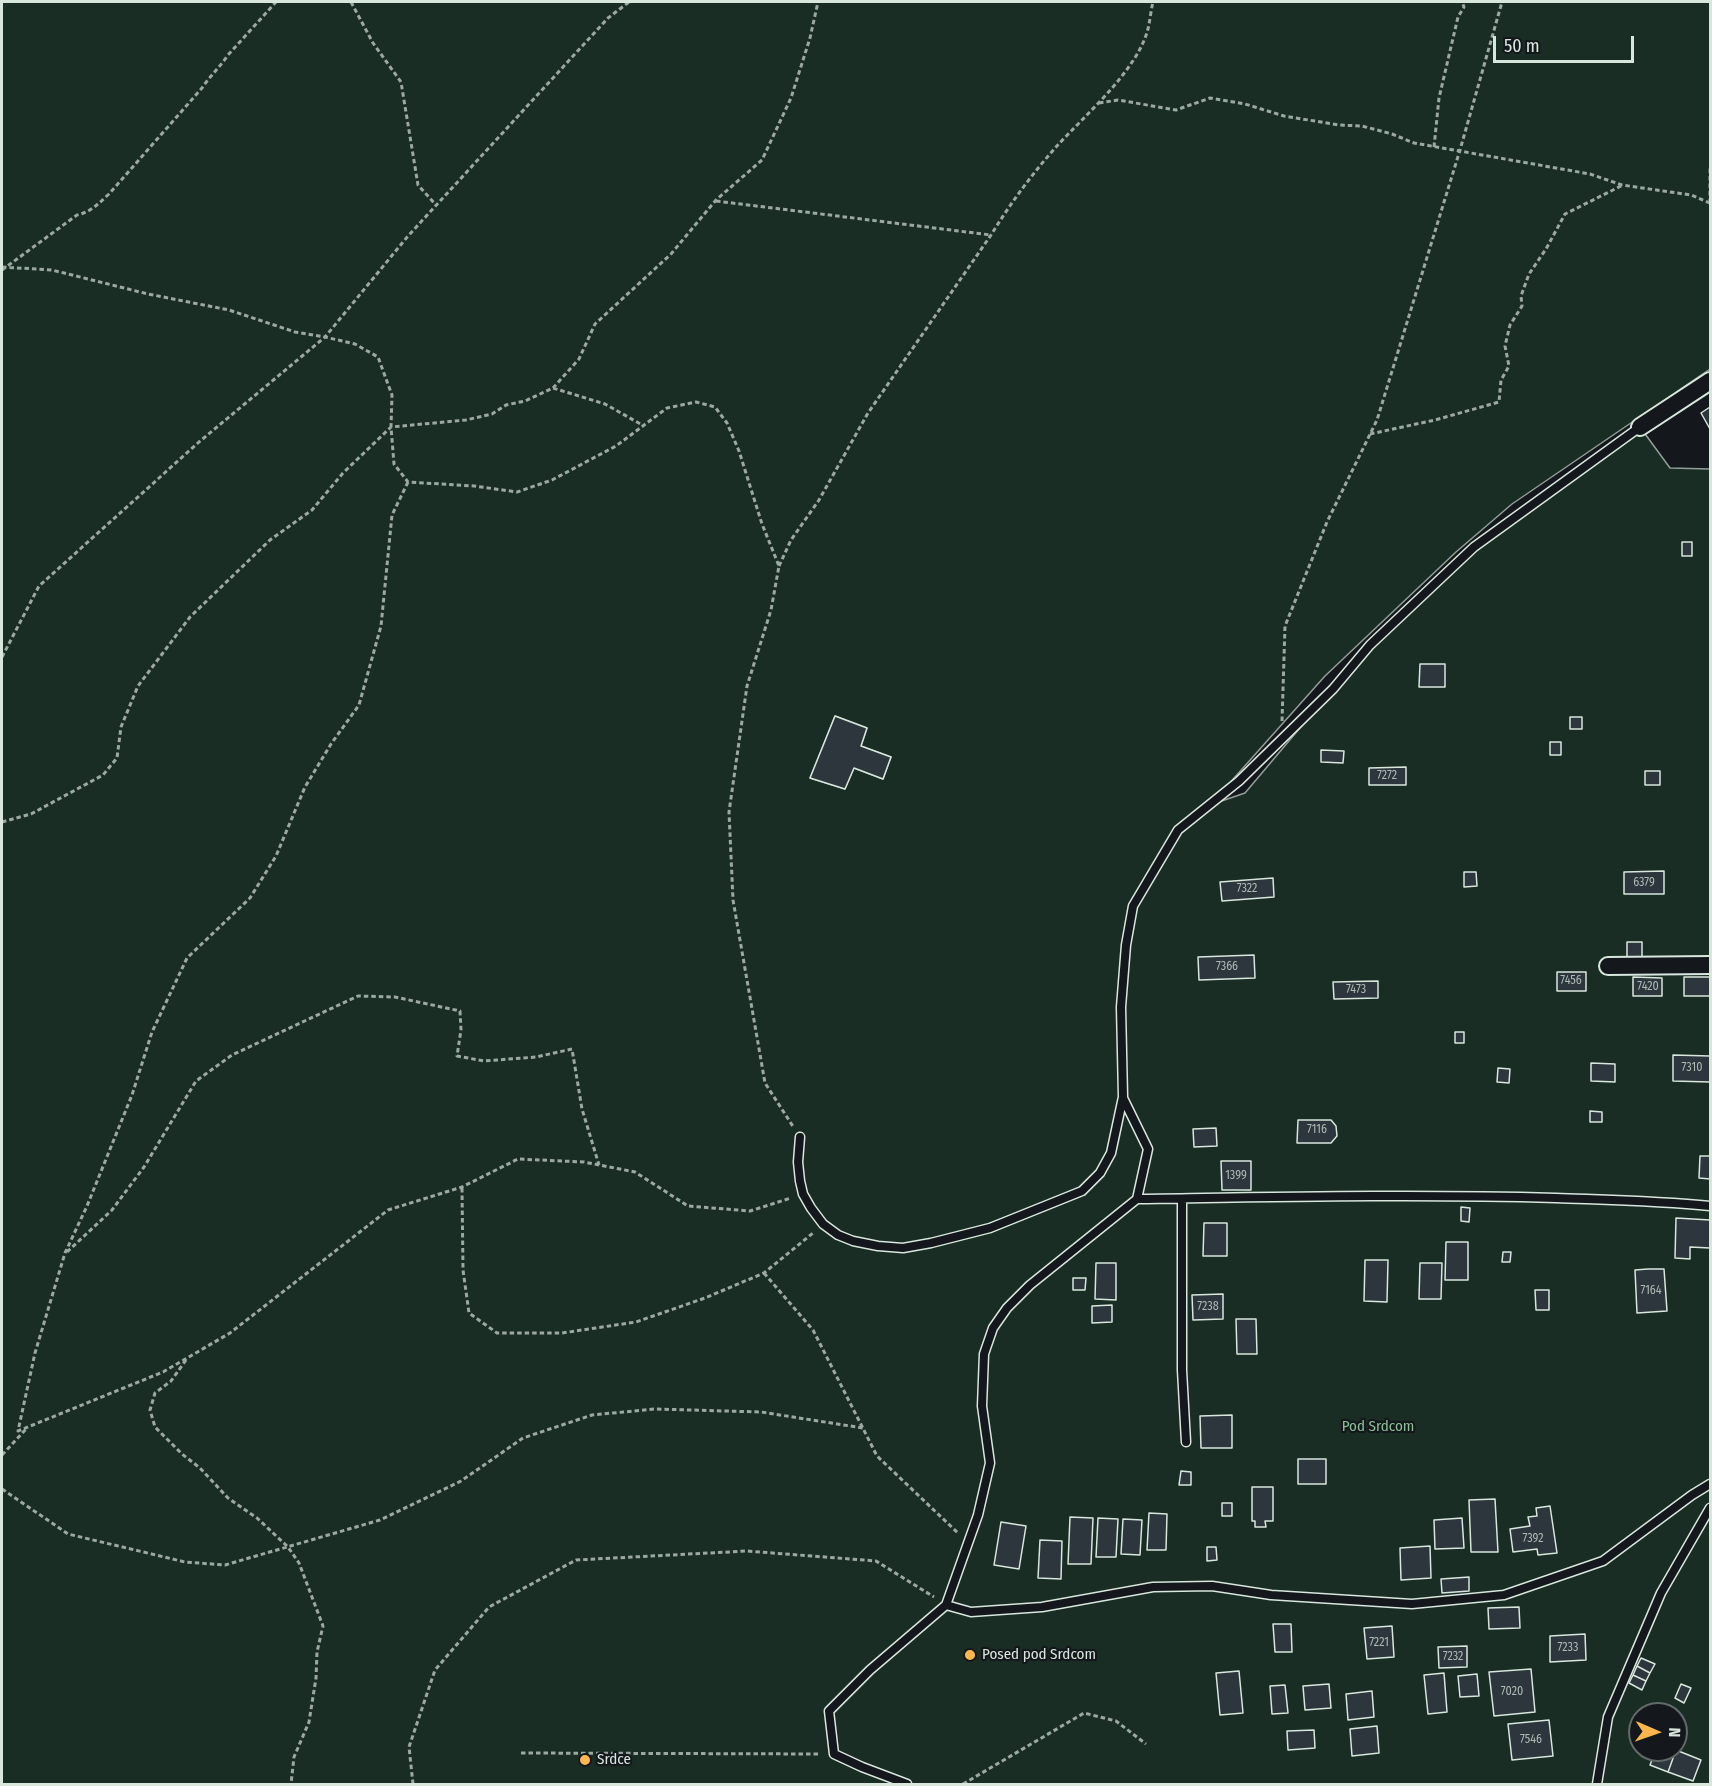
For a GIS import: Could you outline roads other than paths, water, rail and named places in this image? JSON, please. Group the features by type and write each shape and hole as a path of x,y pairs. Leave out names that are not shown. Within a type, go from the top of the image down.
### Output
{"street":[{"path":"1640,428 1710,381"},
{"path":"1608,966 1710,966"}],"lane":[{"path":"800,1137 798,1162 803,1194 811,1208 823,1224 838,1235 853,1241 878,1246 903,1248 990,1228 1082,1191 1100,1173 1111,1153 1123,1097 1121,1007 1126,945 1133,906 1178,830 1239,781 1333,689 1370,645 1474,547 1640,428"},
{"path":"1123,1097 1148,1149 1137,1199"},
{"path":"907,1785 834,1754 829,1711 870,1670 946,1605 978,1515 990,1463 982,1406 984,1354 993,1328 1007,1308 1030,1285 1137,1199 1485,1196 1710,1206"},
{"path":"1182,1199 1182,1370 1186,1442"},
{"path":"946,1605 971,1612 1030,1608 1153,1587 1212,1586 1271,1595 1412,1604 1504,1595 1603,1562 1710,1484"},
{"path":"1597,1785 1608,1717 1661,1593 1710,1509"}],"place":[{"name":"Posed pod Srdcom","path":"970,1655"},
{"name":"Srdce","path":"585,1760"}],"park label":[{"name":"Pod Srdcom","path":"1378,1427"}]}
